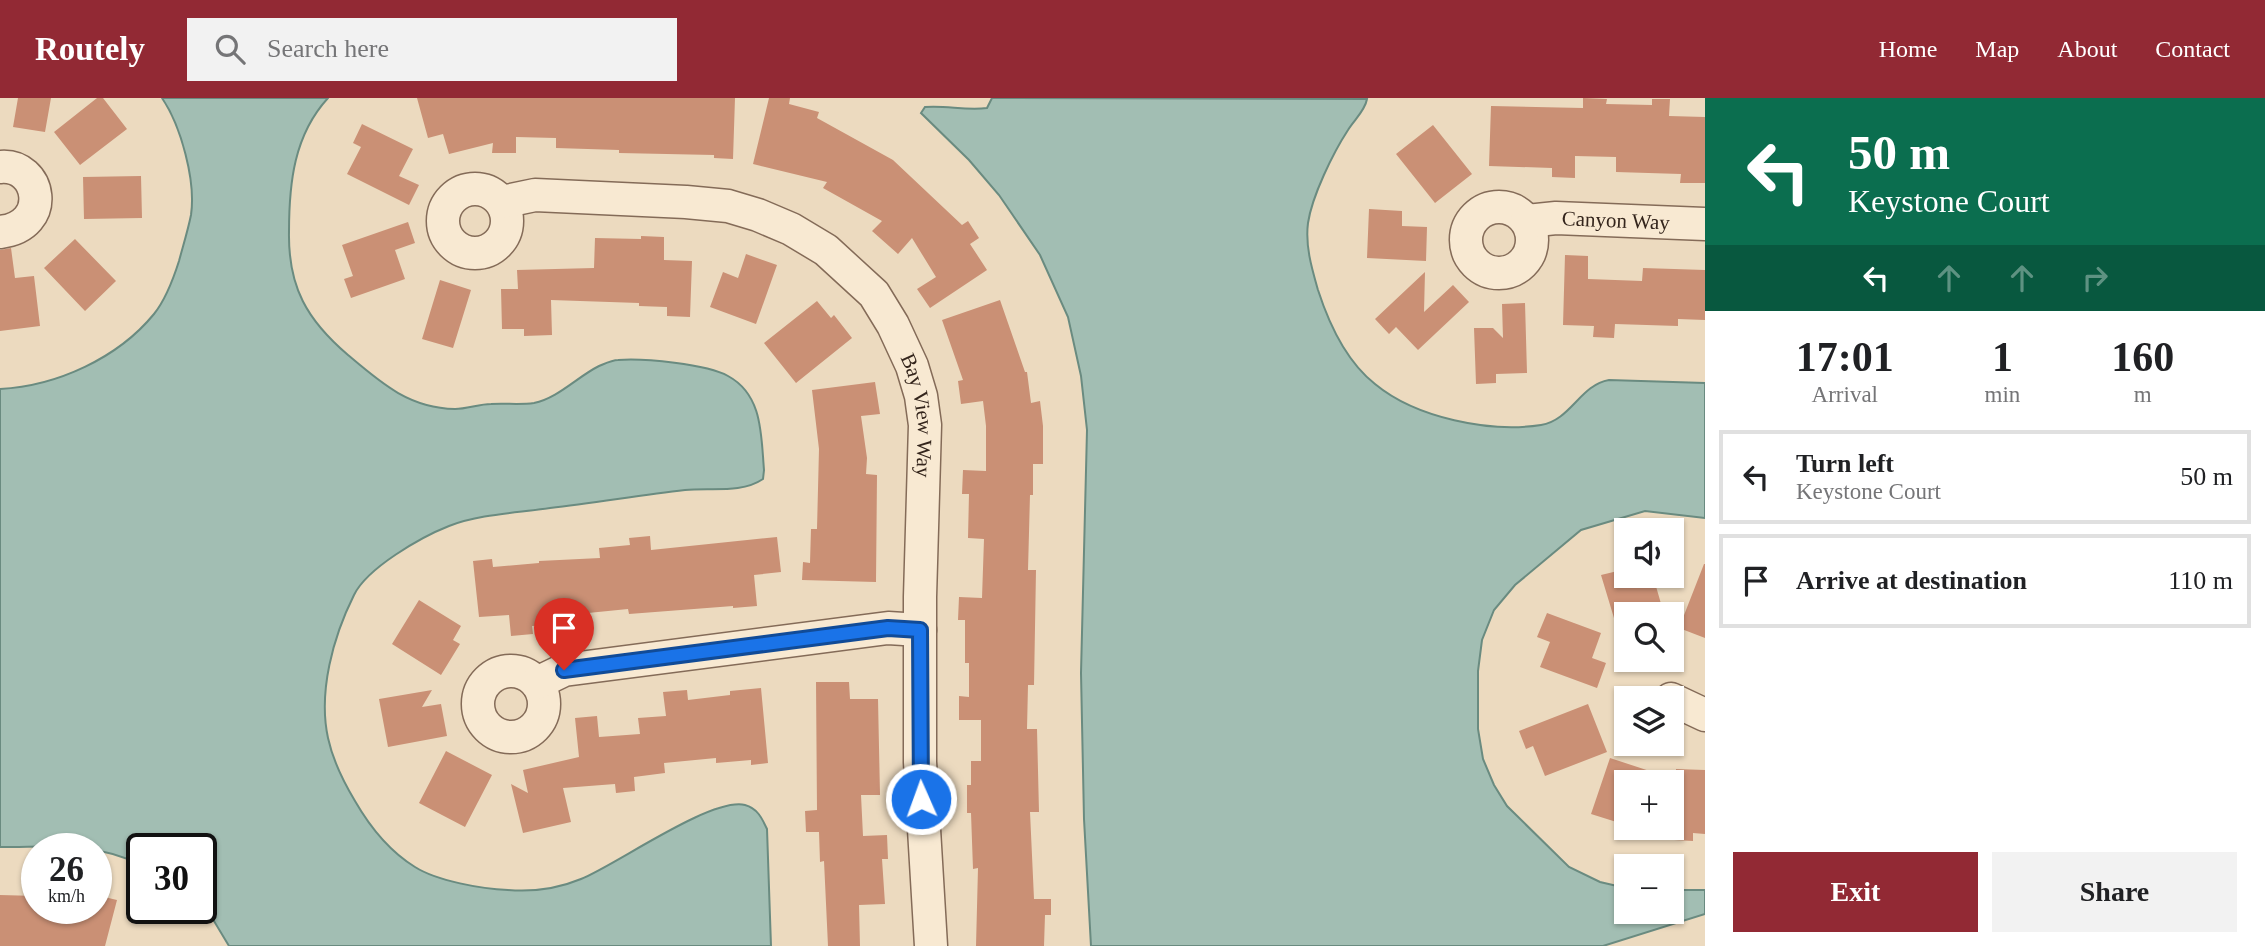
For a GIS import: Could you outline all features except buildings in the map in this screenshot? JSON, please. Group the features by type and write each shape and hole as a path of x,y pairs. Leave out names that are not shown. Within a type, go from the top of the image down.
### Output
{"street":[{"path":"0,167 18,170 28,178 34,189 36,202 32,214 24,224 13,230 0,232"},
{"name":"Bay View Way","path":"502,202 535,195 728,206 791,229 826,250 874,294 893,325 912,366 921,396 925,425 919,762 931,946"},
{"name":"Canyon Way","path":"1527,221 1556,218 1705,224"},
{"path":"537,683 564,670 888,628 920,630"},
{"path":"1684,705 1705,716"}],"shaded area":[{"path":"162,98 328,98 308,128 292,178 290,252 296,286 311,315 334,342 372,375 410,399 439,408 455,409 486,404 534,403 551,397 599,366 613,361 629,360 705,368 728,376 748,394 761,430 764,470 763,479 754,484 735,488 668,492 473,519 449,526 424,538 382,564 361,585 346,611 329,665 325,720 339,771 374,829 397,854 415,867 460,883 517,891 563,885 597,871 710,811 730,805 753,808 767,829 771,946 229,946 216,924 217,833 126,833 126,858 112,854 112,833 21,833 21,847 0,847 0,389 43,382 85,367 123,344 154,314 162,302 179,261 190,221 192,201 189,170 181,138"},
{"path":"992,98 1367,99 1336,150 1318,188 1310,212 1307,240 1318,290 1333,329 1356,365 1375,384 1411,406 1432,414 1477,425 1521,427 1551,422 1560,417 1590,388 1609,380 1705,383 1705,518 1645,511 1614,518 1581,530 1515,585 1494,610 1482,640 1478,671 1478,729 1483,759 1507,806 1569,867 1600,882 1614,885 1614,924 1673,924 1603,946 1091,946 1084,819 1081,673 1087,430 1081,376 1068,317 1040,255 999,195 969,160 921,113 925,107 987,108"},
{"path":"1684,890 1705,890 1705,914 1684,921"}],"route":[{"path":"564,670 888,628 920,630 921,799"}]}
